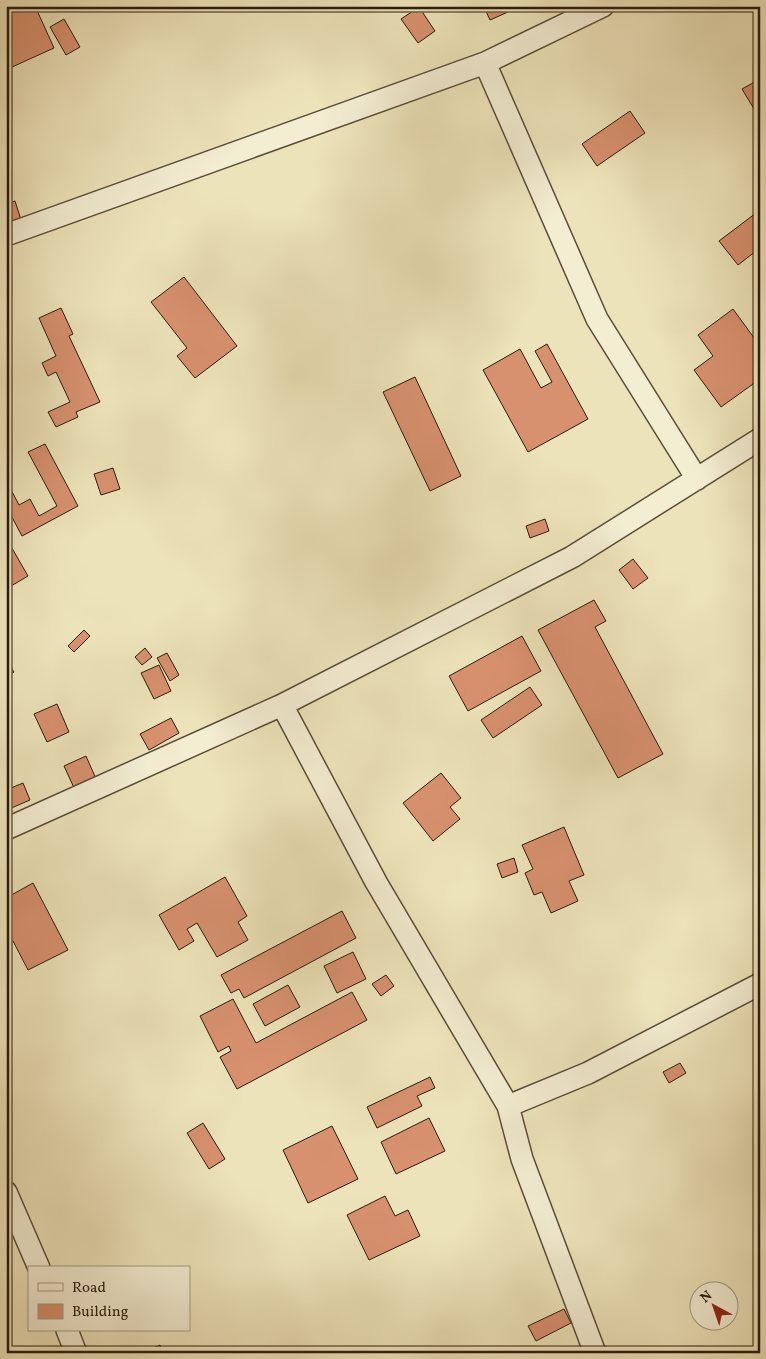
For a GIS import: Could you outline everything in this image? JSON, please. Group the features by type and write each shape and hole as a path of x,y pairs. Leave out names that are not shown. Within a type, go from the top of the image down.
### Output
{"street":[{"path":"6,235 485,63 603,6"},
{"path":"485,63 597,319 696,479"},
{"path":"6,829 282,705 572,557 760,439"},
{"path":"282,705 376,882 508,1106 522,1159 595,1353"},
{"path":"508,1106 588,1073 760,984"},
{"path":"6,1192 38,1266"},
{"path":"67,1332 76,1353"}],"building":[{"path":"6,6 35,6 54,48 12,67 6,54"},
{"path":"505,6 508,12 490,20 484,7"},
{"path":"419,7 435,31 418,43 401,19"},
{"path":"64,19 80,47 66,55 50,27"},
{"path":"760,79 760,119 742,89"},
{"path":"630,111 645,133 597,166 582,144"},
{"path":"15,201 21,220 6,224 6,204"},
{"path":"760,210 760,248 738,265 719,241"},
{"path":"184,277 237,346 195,378 177,356 187,348 151,302"},
{"path":"61,308 73,334 69,336 100,402 76,412 78,417 56,427 48,412 70,402 56,372 48,376 42,363 56,356 39,318"},
{"path":"733,309 760,346 760,379 721,407 694,370 713,356 698,335"},
{"path":"547,344 588,419 528,452 483,370 520,349 541,388 552,382 535,351"},
{"path":"415,377 461,476 430,491 383,392"},
{"path":"45,444 78,506 22,536 6,506 6,480 19,505 30,499 39,516 57,506 28,452"},
{"path":"113,468 120,489 101,495 94,474"},
{"path":"545,519 549,531 530,538 526,526"},
{"path":"9,543 28,576 6,589 6,545"},
{"path":"633,559 648,578 633,589 619,570"},
{"path":"594,600 606,621 595,627 663,754 618,778 538,630"},
{"path":"84,630 90,636 74,652 68,646"},
{"path":"522,636 541,671 468,711 449,676"},
{"path":"145,648 152,657 142,665 135,657"},
{"path":"167,653 179,675 170,681 157,658"},
{"path":"6,659 14,672 6,677"},
{"path":"159,665 171,691 154,699 141,673"},
{"path":"530,687 542,705 493,738 481,720"},
{"path":"57,704 69,732 47,742 34,714"},
{"path":"171,718 179,733 149,750 140,734"},
{"path":"86,756 97,781 75,790 64,766"},
{"path":"441,773 461,798 450,807 460,819 433,841 403,803"},
{"path":"23,783 30,800 9,809 6,790"},
{"path":"564,827 584,875 569,881 578,901 551,913 542,892 534,895 525,873 533,869 522,845"},
{"path":"514,858 518,872 502,878 497,864"},
{"path":"225,877 247,916 238,922 248,940 217,957 197,923 187,929 194,941 179,950 159,915"},
{"path":"33,883 68,950 28,970 13,941 6,944 6,898"},
{"path":"342,911 356,938 244,998 239,989 231,993 221,975"},
{"path":"353,952 366,979 337,993 324,966"},
{"path":"386,975 394,986 381,996 372,984"},
{"path":"288,985 300,1007 265,1026 253,1004"},
{"path":"352,992 367,1020 237,1089 220,1057 231,1051 229,1046 218,1052 200,1016 233,999 256,1043"},
{"path":"680,1063 686,1073 669,1083 663,1072"},
{"path":"430,1077 435,1088 417,1096 422,1106 377,1128 367,1107"},
{"path":"429,1118 445,1151 396,1174 381,1142"},
{"path":"203,1123 225,1159 209,1169 187,1133"},
{"path":"332,1126 358,1179 308,1203 283,1150"},
{"path":"385,1196 395,1216 408,1210 420,1236 369,1260 347,1215"},
{"path":"564,1309 571,1323 536,1341 528,1326"},
{"path":"160,1345 163,1353 142,1353"}]}
